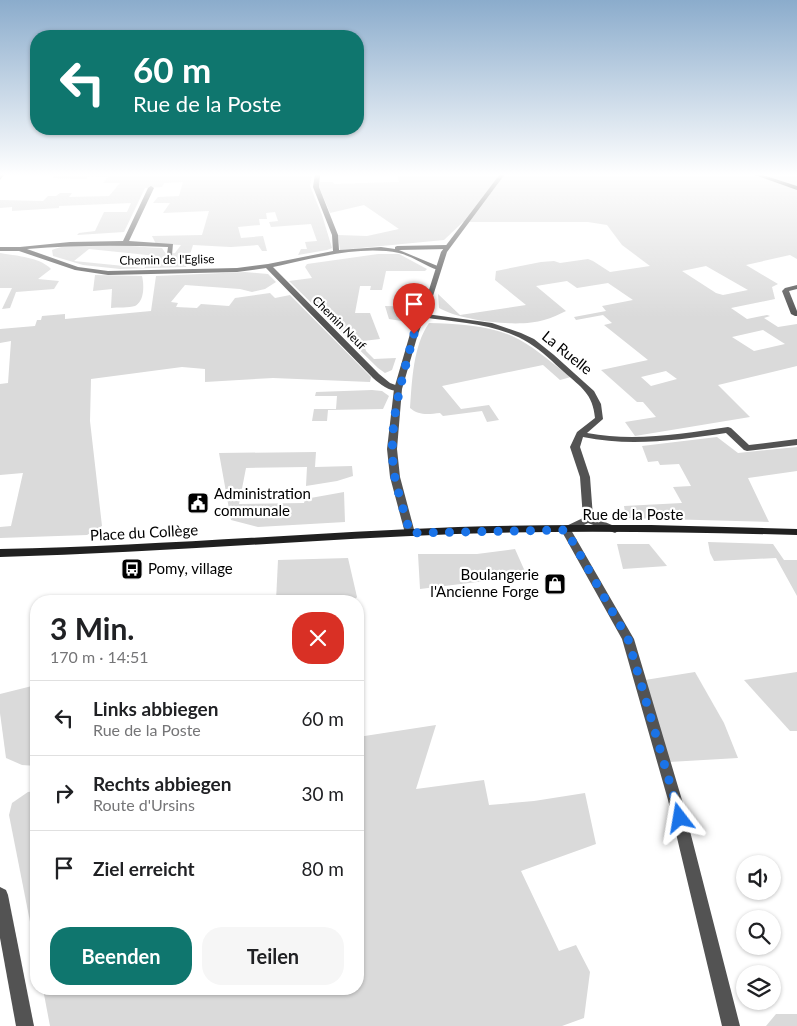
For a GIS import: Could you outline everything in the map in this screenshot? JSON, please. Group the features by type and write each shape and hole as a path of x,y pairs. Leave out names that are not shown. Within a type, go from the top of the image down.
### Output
{"street":[{"path":"125,243 135,222"},
{"path":"329,222 334,235 336,252"},
{"path":"410,533 395,477 392,449 398,388 414,334 430,296 438,268 447,246 466,222"},
{"path":"20,248 70,244 125,243 171,245 170,254"},
{"path":"381,249 447,246"},
{"name":"Chemin de l'Eglise","path":"0,248 20,248 78,269 108,273 237,270 268,266 336,252 381,249"},
{"path":"381,249 402,252 438,268"},
{"name":"Chemin Neuf","path":"268,266 376,376 387,384 398,388"},
{"path":"795,314 785,295 785,291 788,288 797,287"},
{"name":"La Ruelle","path":"422,315 506,330 538,346 589,389 598,404 599,420 580,434"},
{"path":"588,519 586,477 575,447 580,434 605,440 636,442 728,430 747,448 797,442"},
{"path":"615,530 588,519 566,530 628,639 675,800 731,1026"},
{"name":"Rue de la Poste","path":"410,533 566,530 797,532"},
{"name":"Place du Collège","path":"0,553 137,549 410,533"},
{"path":"0,895 25,1026"}],"shaded area":[{"path":"99,222 129,222 124,232 77,235 79,233 95,231"},
{"path":"206,222 259,222 260,225 238,227 241,238 263,236 267,251 262,251 258,245 231,247 193,245 186,267 120,269 83,265 53,256 52,250 76,245 106,244 162,248 166,254 175,253 181,245 156,244 152,236 202,235","holes":["89,249 158,257 144,268 74,261"]},
{"path":"269,222 324,222 332,248 298,255 301,249 307,249 305,242 317,241 311,224 271,227"},
{"path":"389,222 797,222 797,259 790,255 746,265 778,284 772,287 775,299 731,308 747,319 770,316 764,318 778,327 797,324 797,366 718,385 750,417 635,436 625,422 656,417 643,402 637,402 601,370 648,360 604,325 612,323 603,315 576,320 574,317 606,311 602,306 633,300 608,283 577,288 567,281 536,286 566,311 550,318 533,322 506,323 476,320 449,313 439,308 438,294 460,315 526,305 495,280 496,271 541,262 554,261 560,263 588,259 610,272 650,266 622,245 607,225 588,222 463,222 444,240 340,250 338,235 367,236 399,229","holes":["706,266 748,290 723,295 716,293 682,271","763,330 785,344 754,351 732,337","666,371 677,379 651,386 641,377"]},
{"path":"0,253 41,262 51,269 38,279 59,281 54,289 16,292 10,308 2,309 12,288 0,288"},
{"path":"378,254 399,254 427,269 425,271 386,271 382,290 370,290 371,286 360,286 355,313 370,313 380,339 363,341 366,351 374,359 396,358 392,370 385,373 289,281 312,278 305,267 307,264"},
{"path":"245,272 268,274 276,282 265,289 252,292 240,289 185,285 171,302 178,303 176,307 197,308 201,304 229,306 235,298 270,293 275,298 290,295 371,377 370,382 273,378 205,382 205,369 182,367 91,379 90,421 102,526 87,535 0,538 0,527 11,526 23,473 0,475 0,384 8,383 11,341 0,343 0,329 35,326 37,320 41,320 42,316 65,314 65,319 151,311 156,276"},
{"path":"95,275 142,276 141,300 135,306 111,308 112,289 93,291"},
{"path":"385,306 420,307 414,323 389,319"},
{"path":"429,323 476,326 510,335 533,348 571,377 560,380 543,365 442,386 461,409 489,405 499,420 487,422 482,411 443,416 440,413 424,414 417,412 410,408 413,375 416,353"},
{"path":"382,391 389,396 383,409 328,410 327,421 312,421 314,409 336,409 337,396 315,396 316,392"},
{"path":"717,437 738,453 797,447 797,471 748,478 769,522 626,518 624,506 682,503 673,487 691,486 679,464 660,465 658,461 648,462 642,446"},
{"path":"316,452 315,467 352,466 353,476 337,481 306,486 307,467 246,468 239,504 304,503 305,499 344,492 345,522 258,527 231,520 219,453"},
{"path":"708,542 773,544 784,560 797,560 797,596 776,558 714,561"},
{"path":"617,544 649,544 667,566 623,569"},
{"path":"515,549 527,576 420,589 418,554 477,554"},
{"path":"348,558 357,595 276,595 278,560"},
{"path":"695,672 724,723 738,758 669,762 645,680"},
{"path":"797,672 797,731 790,731 744,680"},
{"path":"30,686 30,766 22,765 6,758 0,713 0,694"},
{"path":"436,725 416,789 484,780 489,805 534,801 585,793 596,844 521,871 559,951 576,945 590,972 584,1018 562,1026 50,1026 44,995 364,995 364,736"},
{"path":"30,792 30,922 9,815 12,803"},
{"path":"776,1014 797,1014 797,1026 766,1026"}],"place":[{"name":"Administration communale","path":"198,503"},
{"name":"Pomy, village","path":"132,569"},
{"name":"Boulangerie l'Ancienne Forge","path":"555,584"}],"route":[{"path":"414,334 398,388 392,449 395,477 410,533 566,530 628,639 680,818"}]}
